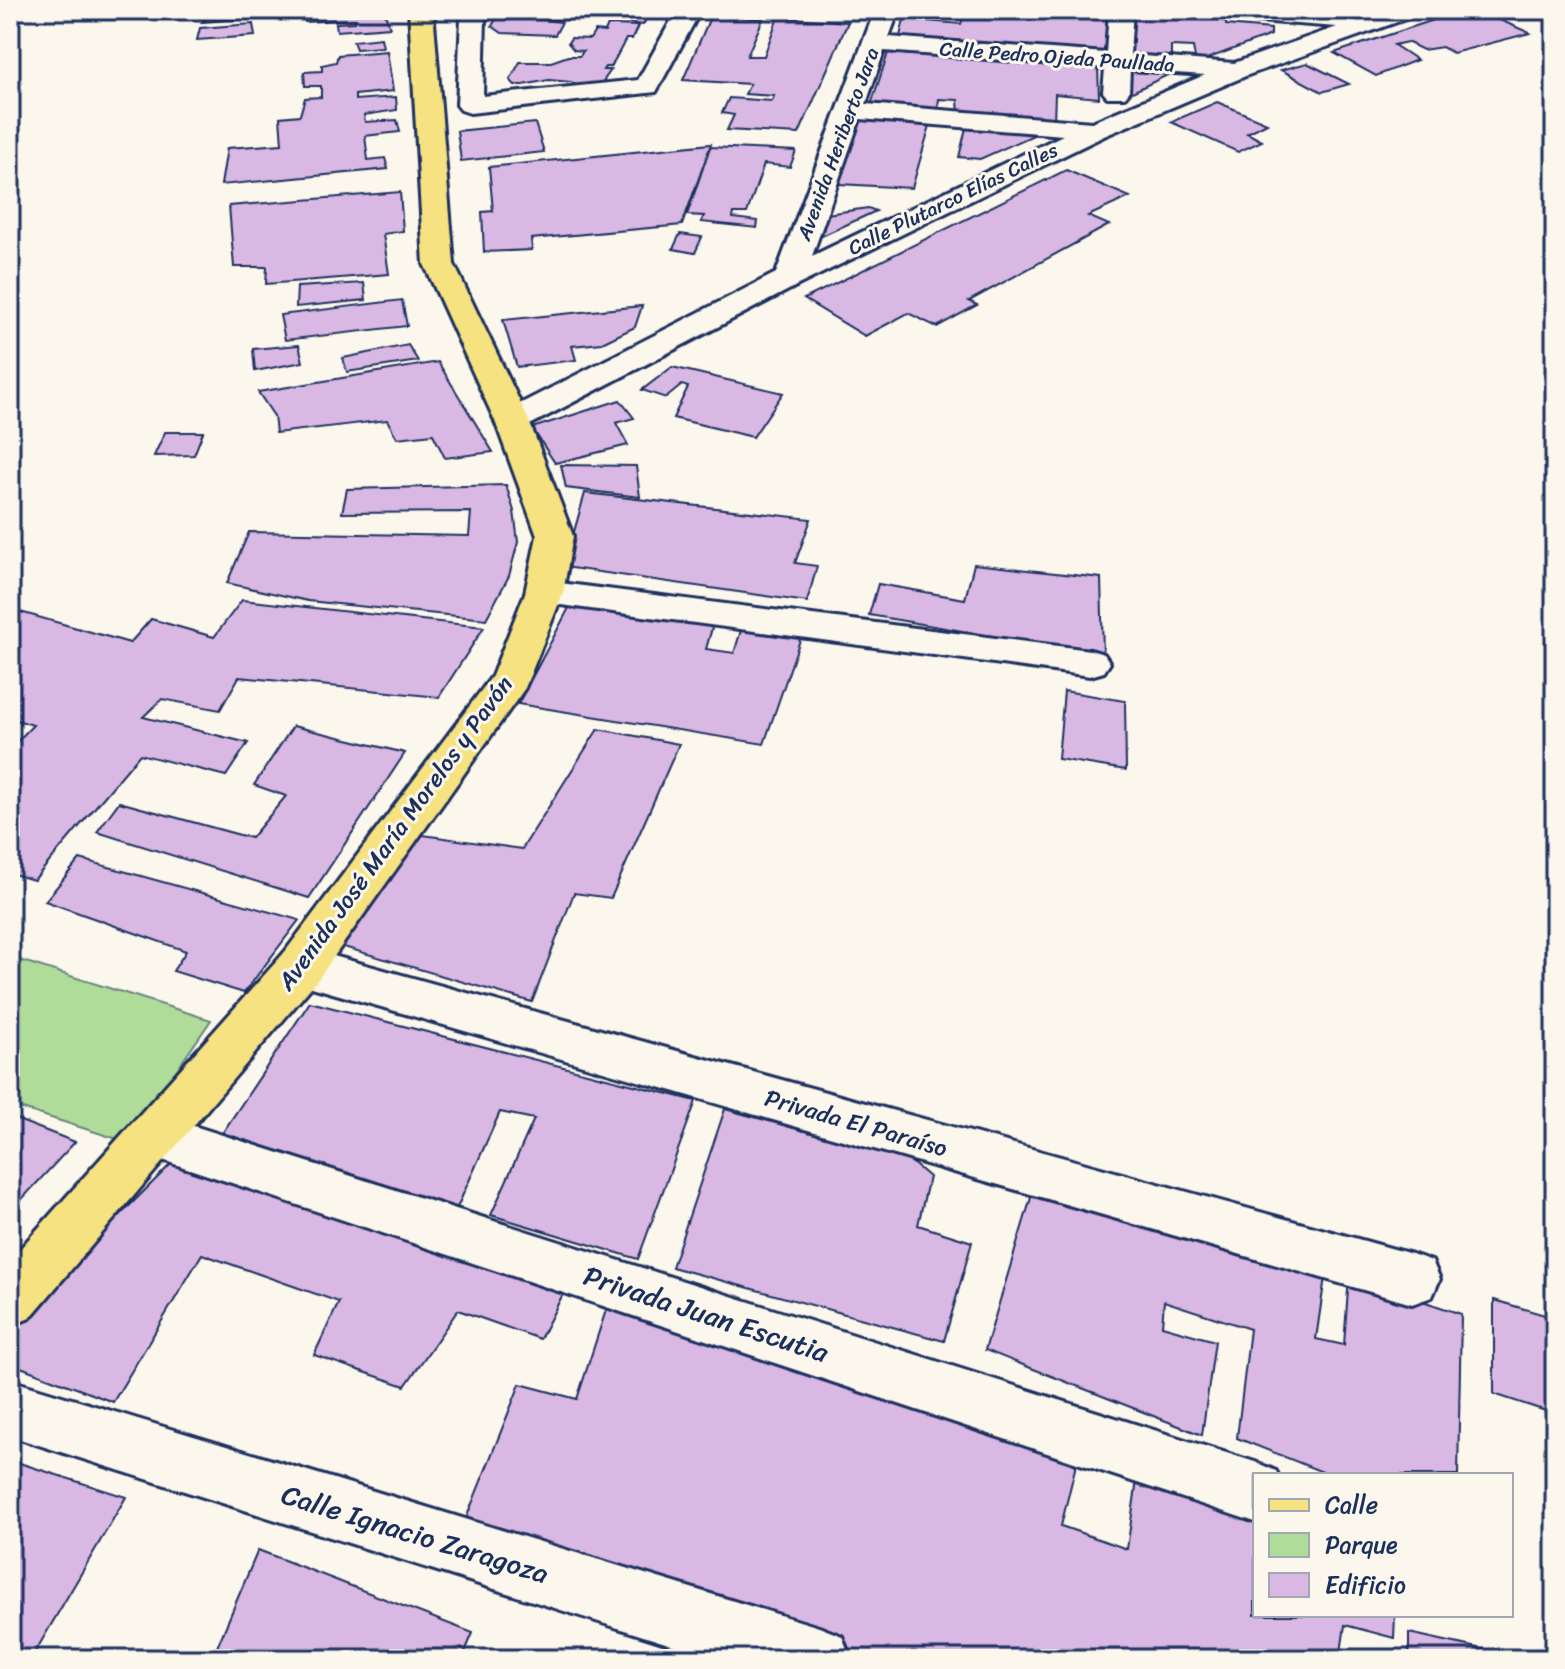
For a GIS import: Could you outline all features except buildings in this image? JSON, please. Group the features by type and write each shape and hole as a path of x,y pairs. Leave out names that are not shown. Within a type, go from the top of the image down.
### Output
{"main road":[{"name":"Avenida José María Morelos y Pavón","path":"12,1297 156,1136 301,966 511,679 544,593 555,536 512,421 439,264 421,10"}],"street":[{"path":"476,10 473,18 470,105 647,87 689,10"},
{"name":"Avenida Heriberto Jara","path":"789,278 887,10"},
{"path":"850,110 1105,126 1118,61 1121,10"},
{"path":"1204,10 1373,23"},
{"name":"Calle Plutarco Elías Calles","path":"512,421 789,278 1105,126 1239,70 1409,10"},
{"name":"Calle Pedro Ojeda Paullada","path":"875,43 1239,70"},
{"path":"544,593 1090,663"},
{"name":"Privada El Paraíso","path":"301,966 1412,1279"},
{"name":"Privada Juan Escutia","path":"156,1136 1253,1491"},
{"name":"Calle Ignacio Zaragoza","path":"10,1408 819,1659"}],"green space":[{"path":"10,957 211,1020 127,1142 10,1105 10,1041 15,1033 10,1031"}]}
